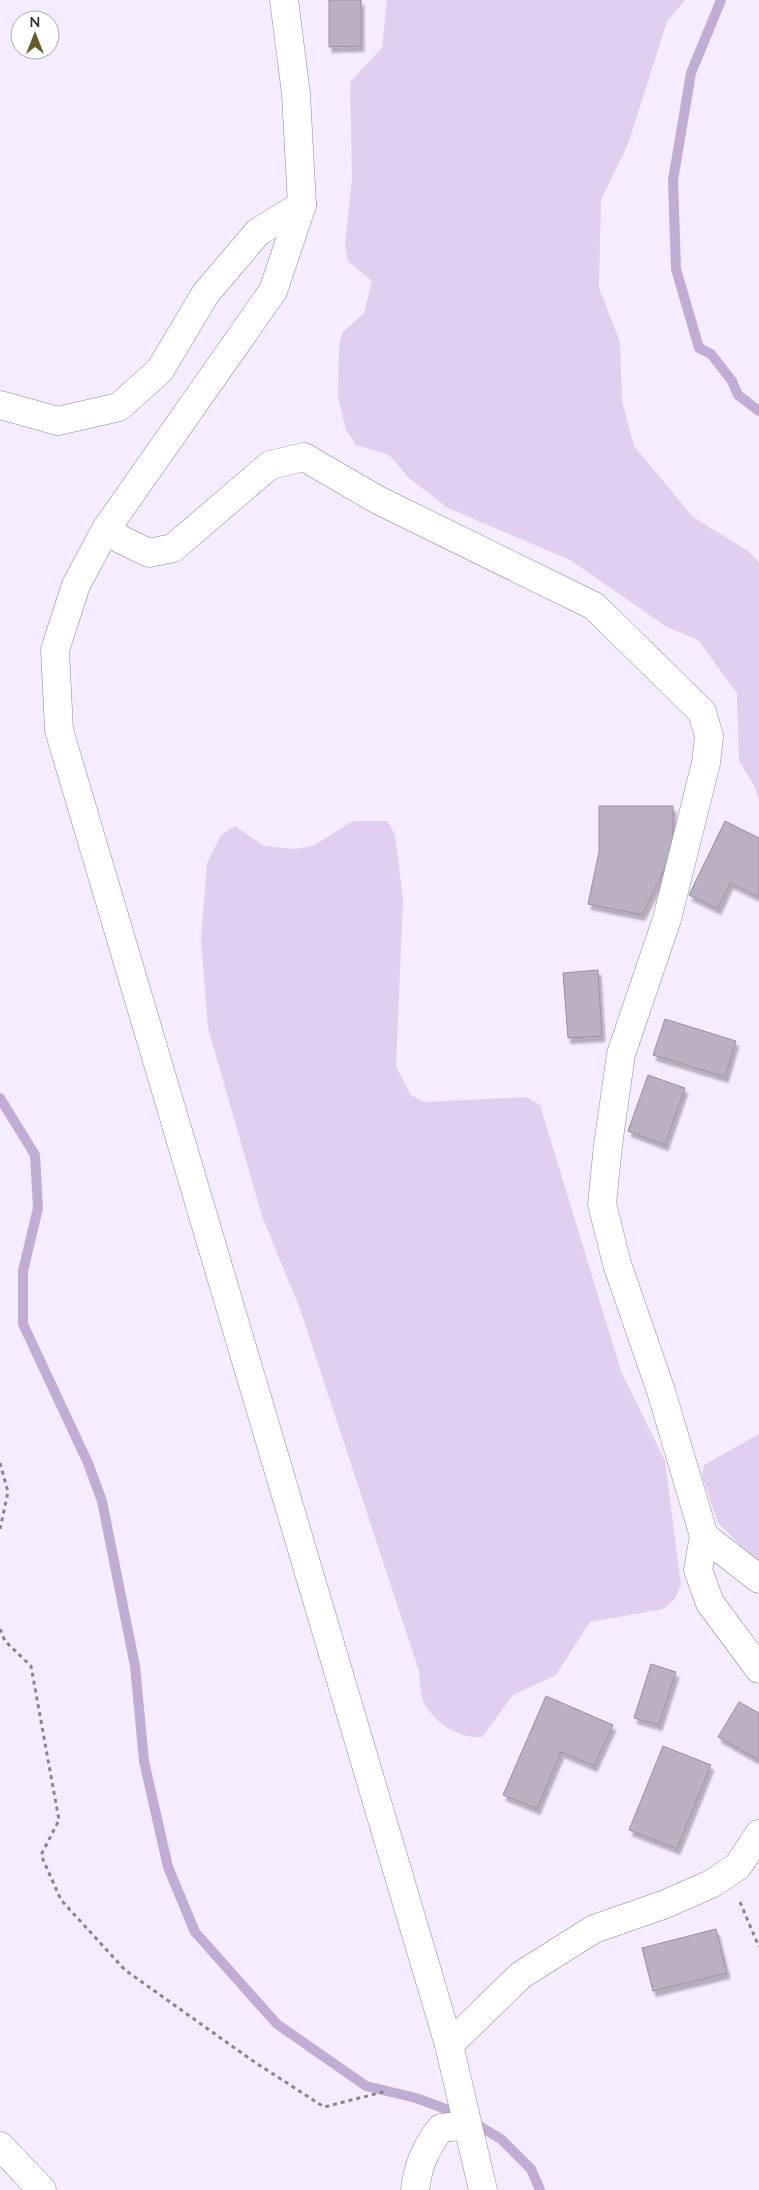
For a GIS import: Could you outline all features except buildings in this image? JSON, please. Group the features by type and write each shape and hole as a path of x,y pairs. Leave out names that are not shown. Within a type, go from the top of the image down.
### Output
{"street":[{"path":"284,0 296,94 302,205 274,291 106,529 76,585 55,650 59,730 448,2045 483,2190"},
{"path":"0,405 58,421 119,407 160,370 206,293 258,232 302,205"},
{"path":"106,529 122,540 149,553 173,548 270,465 304,457 378,500 594,606 702,712 709,736 706,763 667,919 621,1054 602,1204 617,1264 661,1391 704,1536 698,1570 710,1603 759,1669"},
{"path":"704,1536 759,1579"},
{"path":"448,2045 521,1975 594,1929 663,1905 711,1884 738,1866 759,1834"},
{"path":"415,2190 422,2157 431,2141 442,2128 467,2125"},
{"path":"0,2146 42,2190"}],"path":[{"path":"0,1463 8,1492 0,1529"},
{"path":"0,1629 5,1641 30,1666 59,1820 41,1855 60,1900 125,1970 253,2061 324,2107 387,2091"},
{"path":"723,1876 739,1900 759,1948"}],"shaded area":[{"path":"387,0 685,0 667,22 628,144 601,200 599,288 620,342 622,401 634,446 693,517 748,551 759,563 759,801 755,787 739,761 737,693 698,640 667,627 570,560 448,508 410,479 389,455 356,445 346,430 338,397 339,348 342,333 364,313 372,281 348,261 345,245 352,178 350,82 382,48"},
{"path":"353,821 388,821 395,835 403,899 396,1067 411,1095 424,1102 526,1097 540,1105 621,1371 665,1461 681,1585 675,1599 663,1609 590,1622 556,1675 513,1695 482,1737 473,1737 449,1729 429,1711 424,1703 420,1688 419,1671 300,1309 262,1216 208,1028 201,938 207,863 221,835 235,826 264,846 294,849 313,846"},
{"path":"759,1434 759,1561 718,1523 702,1476 704,1465"}],"waterway":[{"path":"721,0 691,73 673,180 676,269 699,348 711,354 732,381 738,395 759,411"},
{"path":"0,1098 35,1155 38,1208 23,1271 23,1324 88,1463 102,1501 135,1666 144,1761 168,1867 195,1932 277,2024 366,2086 416,2098 457,2113 501,2139 531,2169 540,2190"}]}
